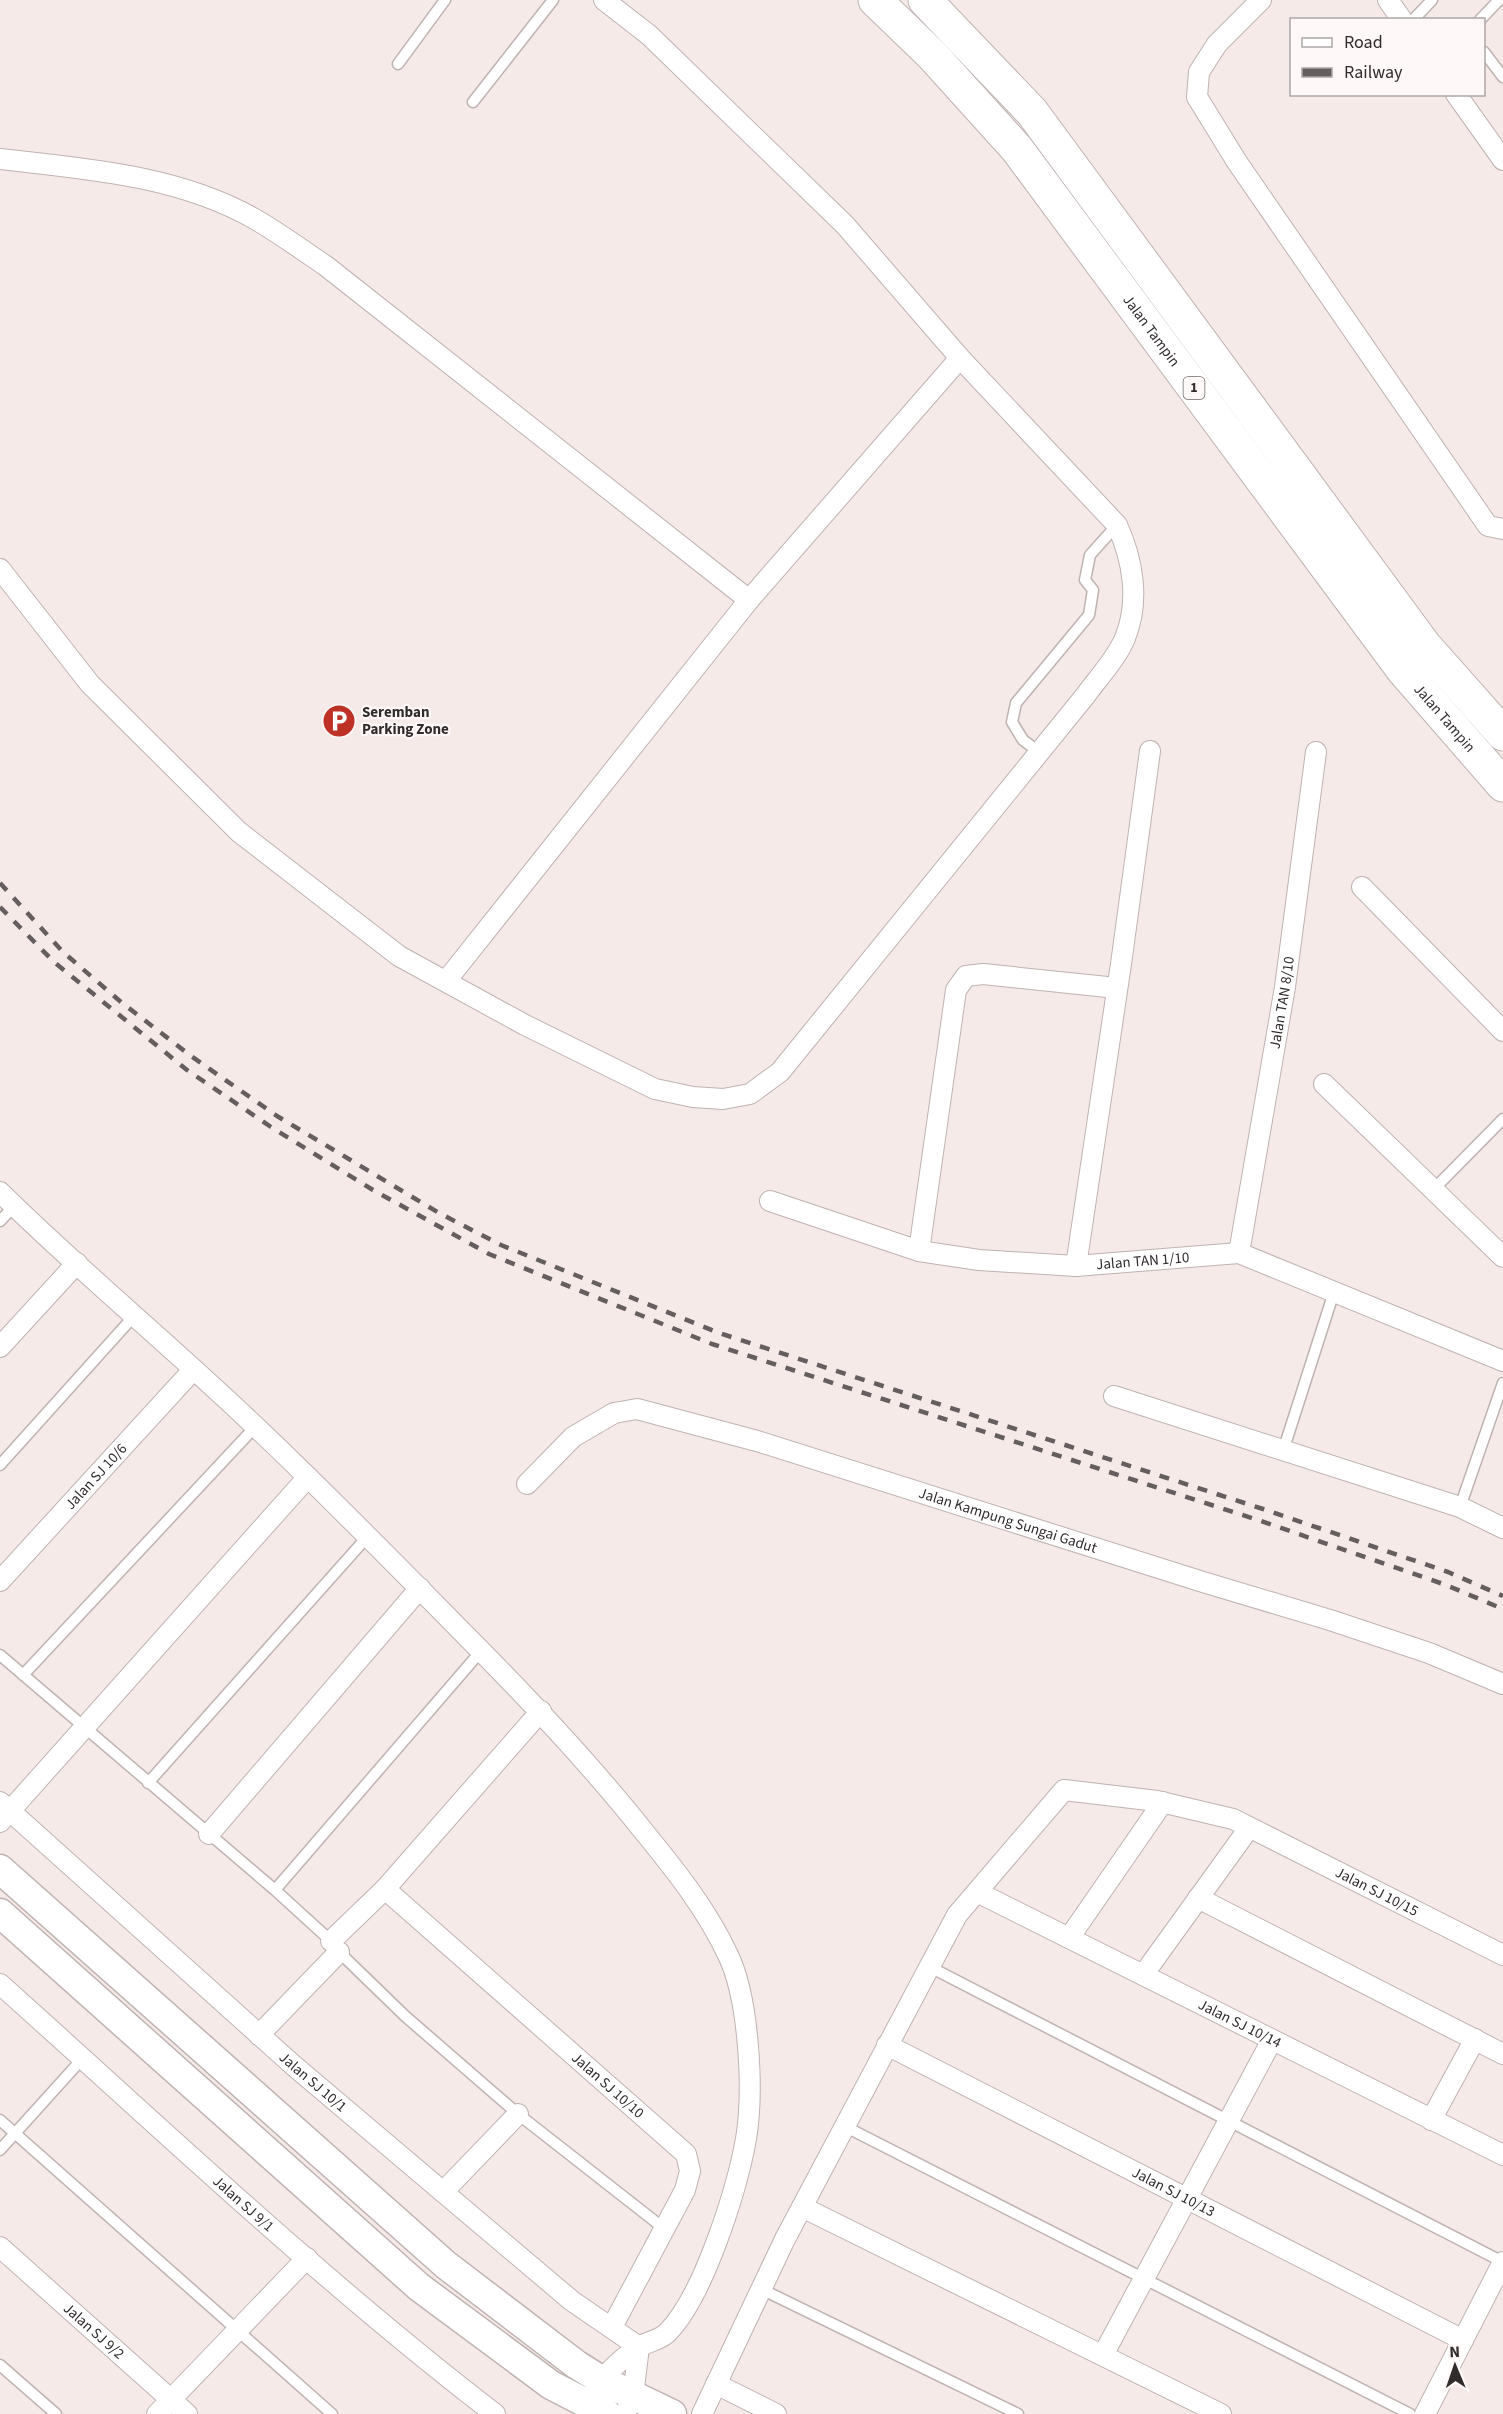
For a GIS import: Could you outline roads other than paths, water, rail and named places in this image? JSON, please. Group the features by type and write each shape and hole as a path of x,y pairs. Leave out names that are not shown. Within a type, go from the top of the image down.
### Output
{"highway":[{"name":"Jalan Tampin","path":"875,0 933,56 1017,149 1402,670 1503,785"},
{"name":"1","path":"925,0 1032,112 1425,646 1503,734"}],"street":[{"path":"0,569 90,684 239,832 399,956 525,1025 655,1089 693,1097 723,1099 750,1094 780,1072 1085,696 1125,640 1133,608 1129,551 1117,525 960,358 845,225 657,43 604,0"},
{"path":"1261,0 1217,44 1199,72 1197,97 1237,162 1488,526 1503,529"},
{"path":"1388,0 1401,18"},
{"path":"1457,96 1503,160"},
{"path":"0,159 111,172 187,190 253,218 326,266 749,600"},
{"path":"446,981 749,600 960,358"},
{"path":"1076,1266 1150,751"},
{"name":"Jalan TAN 8/10","path":"1239,1253 1285,987 1316,752"},
{"path":"1362,887 1503,1031"},
{"path":"919,1251 956,990 966,976 983,974 1117,988"},
{"path":"1324,1084 1503,1257"},
{"path":"0,1913 419,2288 551,2385 591,2411 601,2380 639,2347 667,2334 693,2294 721,2229 736,2184 746,2138 750,2096 749,2056 731,1959 705,1911 597,1772 541,1711 256,1426 7,1199"},
{"name":"Jalan TAN 1/10","path":"770,1202 919,1251 979,1260 1076,1266 1239,1253 1503,1361"},
{"path":"0,1347 77,1263"},
{"name":"Jalan SJ 10/6","path":"0,1581 193,1370"},
{"path":"1114,1396 1460,1508 1503,1527"},
{"name":"Jalan Kampung Sungai Gadut","path":"527,1484 573,1437 614,1413 638,1409 757,1441 1330,1620 1429,1653 1503,1684"},
{"path":"3,1812 83,1728 308,1477"},
{"path":"209,1834 420,1588"},
{"path":"260,2035 541,1711"},
{"name":"Jalan SJ 10/15","path":"977,1892 1064,1790 1163,1802 1233,1820 1503,1955"},
{"path":"1069,1938 1163,1802"},
{"name":"Jalan SJ 10/1","path":"3,1812 572,2301 612,2326 639,2347"},
{"path":"1143,1975 1249,1828"},
{"path":"0,1869 446,2265 601,2380 629,2405 672,2414"},
{"name":"Jalan SJ 10/10","path":"385,1889 686,2154 690,2171 685,2190 666,2230 612,2326"},
{"path":"702,2414 802,2206 928,1966 957,1915 977,1892"},
{"name":"Jalan SJ 10/14","path":"977,1892 1503,2155"},
{"path":"1198,1898 1503,2054"},
{"name":"Jalan SJ 9/1","path":"0,1984 414,2352 495,2414"},
{"path":"1431,2120 1474,2039"},
{"path":"1103,2355 1188,2201 1272,2040"},
{"name":"Jalan SJ 10/13","path":"887,2045 1462,2340"},
{"path":"443,2192 518,2114"},
{"path":"802,2206 1221,2414"},
{"name":"Jalan SJ 9/2","path":"0,2247 164,2407 187,2414"},
{"path":"164,2407 307,2258"},
{"path":"1425,2414 1503,2262"},
{"path":"629,2405 639,2347"},
{"path":"716,2384 776,2414"}],"lane":[{"path":"398,64 445,0"},
{"path":"473,102 553,0"},
{"path":"1415,18 1432,0"},
{"path":"1482,18 1498,0"},
{"path":"1485,53 1503,77"},
{"path":"1039,752 1023,740 1012,722 1016,703 1089,615 1093,590 1084,580 1090,555 1117,525"},
{"path":"1433,1190 1503,1119"},
{"path":"0,1221 7,1199"},
{"path":"1284,1451 1334,1292"},
{"path":"0,1465 134,1316"},
{"path":"1460,1508 1503,1383"},
{"path":"23,1675 256,1426"},
{"path":"148,1783 368,1536"},
{"path":"275,1890 481,1652"},
{"path":"0,1655 275,1890 405,2016 518,2114 666,2230"},
{"path":"928,1966 1503,2262"},
{"path":"0,2150 82,2058"},
{"path":"0,2120 332,2414"},
{"path":"844,2126 1410,2414"},
{"path":"761,2289 1018,2414"},
{"path":"0,2365 56,2414"}],"railway":[{"path":"0,883 63,952 121,1002 191,1056 277,1116 439,1213 501,1245 719,1333 1263,1509 1448,1572 1503,1596"},
{"path":"0,907 54,962 187,1070 271,1127 373,1190 489,1254 712,1344 1258,1520 1446,1585 1503,1609"}],"place":[{"name":"Seremban Parking Zone","path":"339,721"}]}
